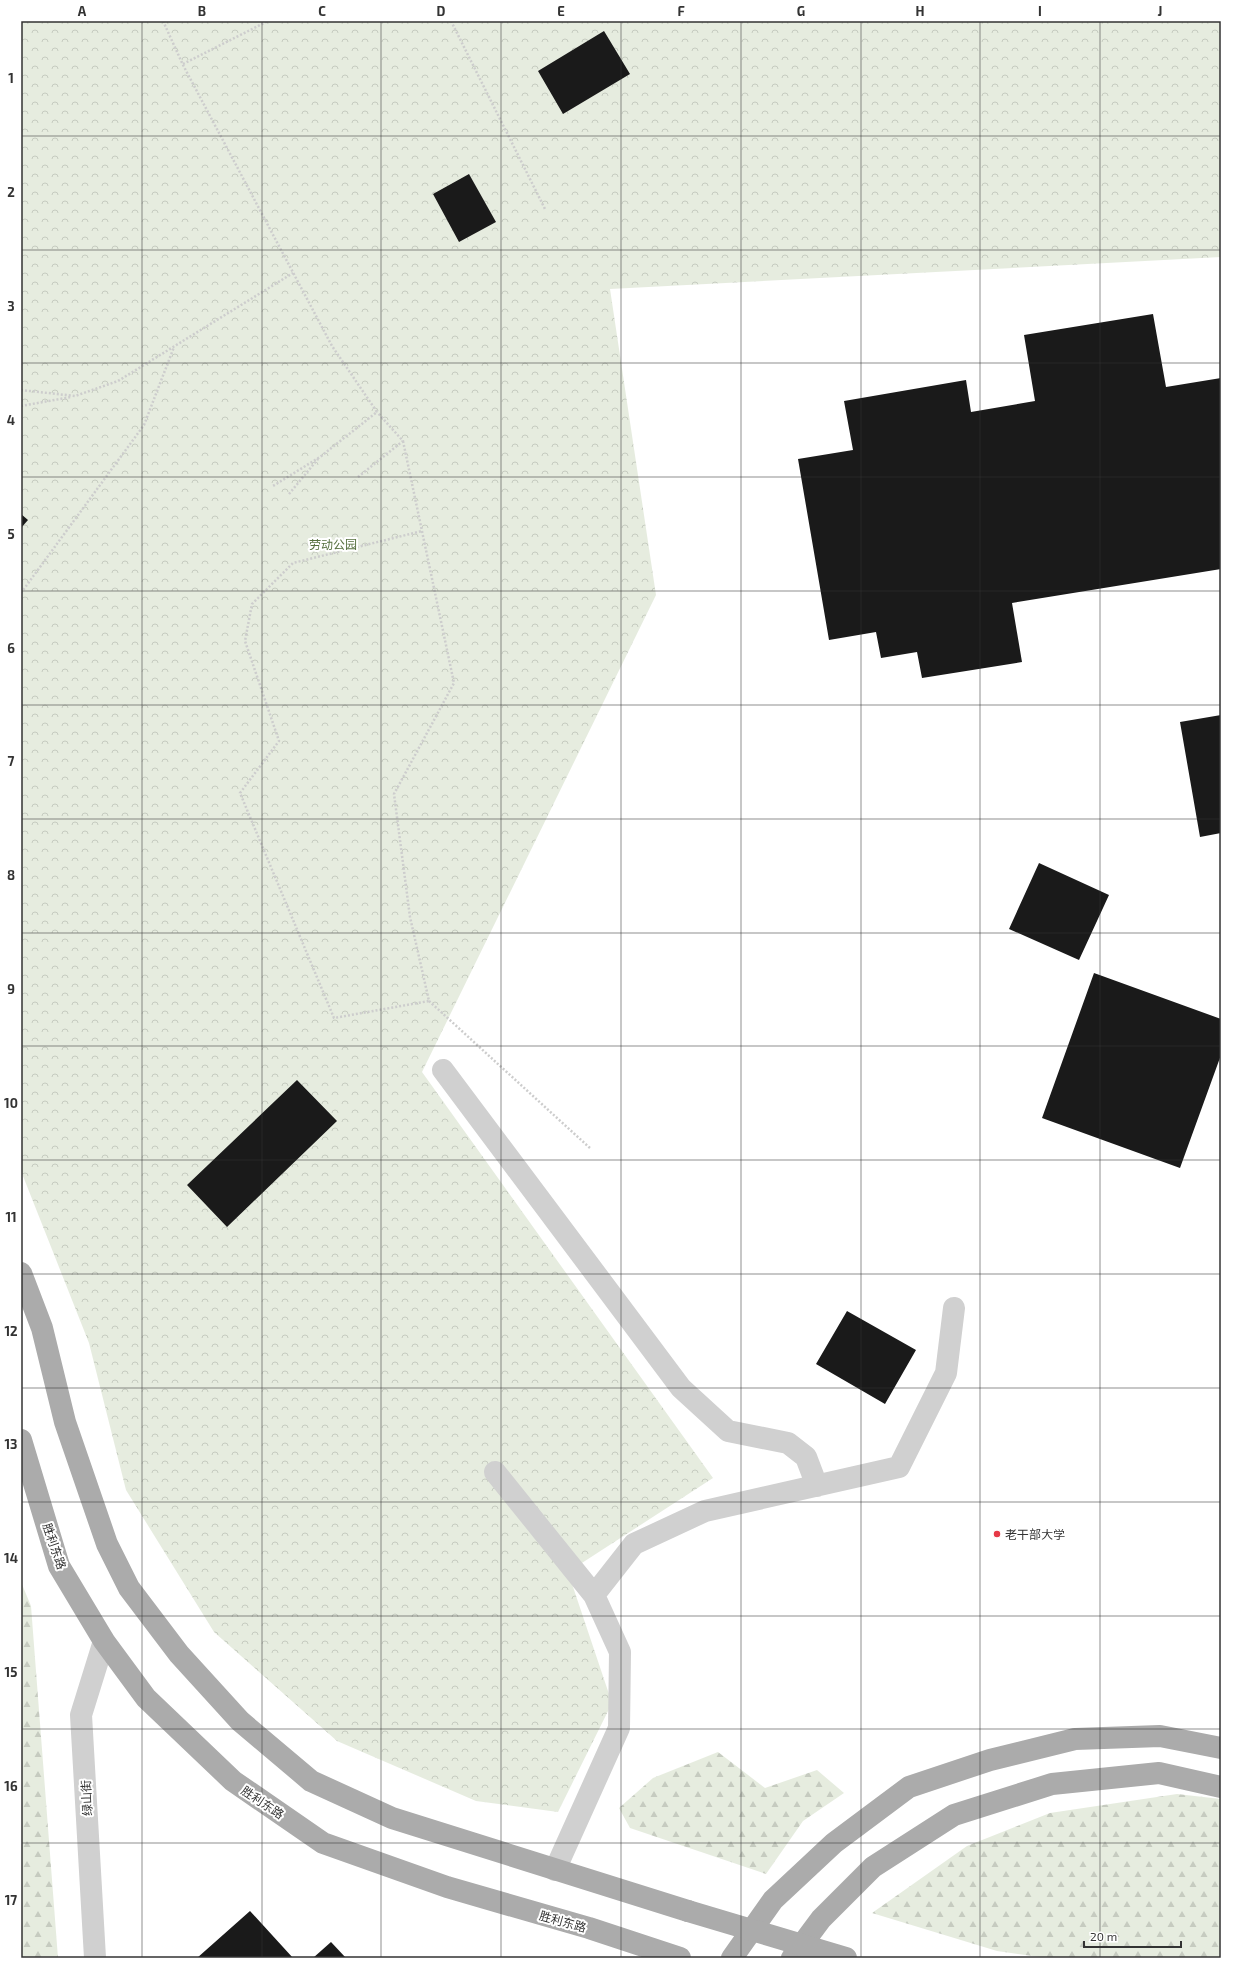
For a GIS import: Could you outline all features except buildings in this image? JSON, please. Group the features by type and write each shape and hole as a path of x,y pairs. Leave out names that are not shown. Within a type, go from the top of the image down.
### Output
{"main road":[{"path":"21,1273 42,1328 65,1422 107,1544 129,1588 179,1654 240,1721 311,1781 392,1818 555,1870 846,1958"},
{"name":"胜利东路","path":"21,1440 60,1566 104,1642 146,1698 233,1781 323,1843 447,1887 589,1928 680,1958"},
{"path":"732,1958 773,1900 834,1843 909,1787 990,1760 1075,1739 1160,1736 1221,1748"},
{"path":"792,1958 822,1919 873,1867 954,1815 1052,1784 1159,1772 1221,1787"}],"street":[{"path":"443,1070 681,1388 728,1431 788,1443 806,1457 817,1486"},
{"path":"594,1595 634,1544 705,1511 899,1467 946,1373 954,1308"},
{"path":"495,1472 594,1595 620,1652 619,1728 555,1870"},
{"name":"绿山街","path":"95,1958 81,1714 104,1642"}],"path":[{"path":"163,21 183,65 332,346 377,412 403,441 454,683 394,794 410,917 429,1000 591,1149"},
{"path":"183,65 268,21"},
{"path":"451,21 545,209"},
{"path":"21,406 75,396 118,381 293,273"},
{"path":"21,593 144,425 174,346"},
{"path":"21,390 75,396"},
{"path":"273,486 320,458 377,412"},
{"path":"358,477 403,441"},
{"path":"289,494 320,458"},
{"path":"422,531 293,563 252,604 245,641 279,741 240,793 334,1018 429,1000"}],"green space":[{"name":"劳动公园","path":"21,21 1221,21 1221,257 610,289 656,595 422,1072 713,1478 568,1572 612,1703 558,1812 476,1801 337,1741 214,1632 126,1490 89,1343 21,1171"},
{"path":"21,1582 31,1606 58,1958 21,1958"},
{"path":"718,1752 765,1788 817,1770 844,1793 803,1821 766,1874 630,1828 619,1808 653,1778"},
{"path":"1177,1794 1221,1799 1221,1958 1047,1958 997,1951 872,1913 967,1846 1050,1813"}],"place":[{"name":"老干部大学","path":"997,1534"}]}
